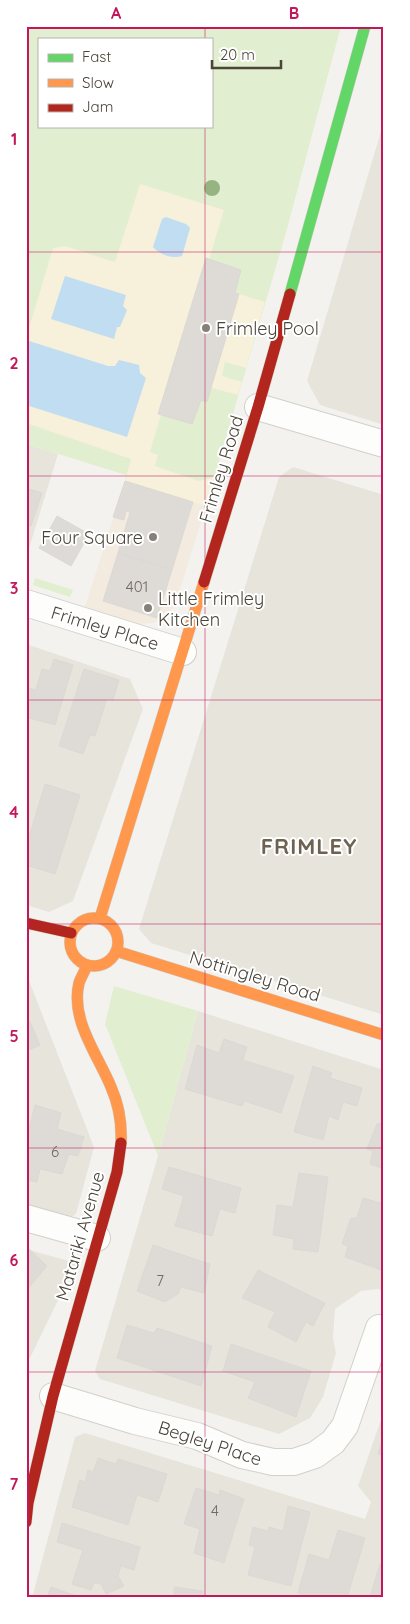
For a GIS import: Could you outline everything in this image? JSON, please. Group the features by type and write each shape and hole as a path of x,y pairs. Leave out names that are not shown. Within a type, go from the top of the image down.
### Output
{"street":[{"name":"Frimley Road","path":"100,918 258,407 365,26"},
{"path":"258,407 384,444"},
{"name":"Frimley Place","path":"26,603 183,652"},
{"path":"100,918 109,923 116,931 118,941 116,951 105,964 87,965 78,961 72,953 69,943 71,934 75,926 82,920 100,918"},
{"path":"26,923 71,934"},
{"name":"Nottingley Road","path":"116,951 384,1035"},
{"name":"Matariki Avenue","path":"26,1522 28,1503 53,1396 117,1172 122,1146 122,1126 117,1101 87,1035 81,1016 80,983 87,965"},
{"path":"26,1218 97,1238"},
{"name":"Begley Place","path":"53,1396 136,1421 197,1436 242,1455 273,1462 294,1462 315,1455 333,1442 345,1426 379,1328"}],"shaded area":[{"path":"384,121 384,425 320,405 307,381"},
{"path":"26,444 58,454 26,558"},
{"path":"293,467 384,495 384,1015 151,943 139,929 279,477"},
{"path":"125,481 206,506 175,605 162,619 153,623 140,624 85,607"},
{"path":"26,644 130,679 143,709 73,901 49,912 26,905"},
{"path":"26,973 94,1147 76,1214 66,1220 26,1211"},
{"path":"198,1011 384,1070 384,1291 378,1289 361,1291 335,1309 333,1338 336,1353 323,1397 310,1418 279,1434 100,1379 95,1371"},
{"path":"26,1249 76,1263 30,1358 26,1357"},
{"path":"384,1411 384,1598 32,1598 75,1437 85,1433 365,1519 371,1502 358,1486"}],"green space":[{"path":"26,26 341,26 287,229 206,506 125,481 126,475 26,444"},
{"path":"35,578 73,590 70,597 33,585"},
{"path":"114,986 198,1011 158,1156 105,1024"}],"sand":[{"path":"140,184 224,210 209,260 206,259 158,413 161,415 150,452 158,455 155,466 199,481 214,477 206,506 125,481 131,459 26,423 26,327 29,328 53,248 65,246 115,262"},
{"path":"239,294 265,302 246,368 225,362 222,376 242,382 238,395 211,388"}],"water":[{"path":"166,217 186,224 190,228 182,256 166,256 153,247 162,219"},
{"path":"65,276 126,295 123,306 127,310 120,327 117,327 114,339 51,319"},
{"path":"26,340 108,366 115,366 119,360 139,365 140,373 146,378 127,437 26,405"}],"building":[{"name":"Frimley Pool","path":"206,258 241,270 235,293 239,294 207,402 201,400 192,424 158,414"},
{"name":"Four Square","path":"125,481 193,502 172,570 118,553 130,512 126,511 124,520 113,517"},
{"path":"26,488 42,493 31,526 26,524"},
{"path":"57,516 89,534 71,566 39,548"},
{"path":"118,553 172,570 157,618 103,601"},
{"path":"54,659 73,665 55,725 26,717 26,687 36,690 42,669 50,671"},
{"path":"84,669 119,680 113,700 107,698 95,736 90,735 83,754 59,746"},
{"path":"45,784 80,795 55,874 26,865 26,847"},
{"path":"30,1022 40,1045 26,1051 26,1023"},
{"path":"224,1039 247,1047 243,1060 294,1076 281,1113 244,1101 242,1106 185,1089 197,1045 219,1053"},
{"path":"313,1066 332,1073 330,1078 362,1088 357,1106 343,1102 338,1120 329,1116 323,1140 294,1132"},
{"path":"35,1105 61,1113 57,1129 84,1137 78,1156 69,1154 62,1174 40,1169 37,1182 26,1180 26,1142"},
{"path":"384,1122 384,1169 370,1164 373,1151 367,1149 377,1124"},
{"path":"169,1167 241,1188 235,1213 220,1209 212,1236 175,1226 184,1196 162,1189"},
{"path":"299,1173 328,1177 318,1252 293,1249 294,1239 273,1235 277,1205 293,1207"},
{"path":"363,1198 384,1204 384,1271 345,1257 348,1246 342,1244 351,1218 357,1218"},
{"path":"153,1245 210,1264 204,1293 181,1287 178,1294 165,1302 137,1291"},
{"path":"28,1248 47,1266 26,1291 26,1250"},
{"path":"258,1270 325,1303 313,1326 306,1322 296,1342 268,1327 275,1312 242,1298"},
{"path":"127,1325 154,1333 157,1328 212,1346 201,1386 117,1358"},
{"path":"231,1344 311,1371 296,1417 248,1398 255,1382 223,1371"},
{"path":"384,1436 384,1456 378,1454"},
{"path":"98,1458 116,1464 118,1459 167,1474 158,1502 137,1495 128,1525 72,1507 80,1480 85,1482 88,1470 93,1472"},
{"path":"196,1488 219,1495 220,1490 244,1499 224,1563 194,1553 200,1529 184,1524"},
{"path":"288,1506 310,1512 291,1586 248,1575 255,1547 249,1545 253,1527 268,1531 269,1527 283,1531"},
{"path":"62,1523 140,1547 134,1570 121,1566 118,1576 124,1586 106,1594 101,1584 94,1583 91,1590 72,1584 83,1550 57,1542"},
{"path":"338,1530 365,1538 347,1598 313,1598 298,1593 309,1554 329,1560"},
{"path":"380,1564 384,1565 384,1598 373,1598 370,1597"},
{"path":"51,1587 82,1598 47,1598"},
{"path":"174,1587 203,1591 203,1598 174,1598"}],"traffic: fast":[{"path":"290,294 365,26"}],"traffic: slow":[{"path":"100,918 204,582"},
{"path":"89,918 99,918 111,925 118,937 118,942 118,947 111,959 99,966 89,966 81,962 74,955 70,947 70,937 74,929 81,922 89,918"},
{"path":"116,951 384,1035"},
{"path":"87,965 79,983 78,1010 87,1037 106,1075 118,1107 121,1143"}],"traffic: jam":[{"path":"204,582 258,407 290,294"},
{"path":"26,923 71,933"},
{"path":"26,1522 28,1503 53,1396 117,1172 121,1143"}],"place":[{"name":"Frimley Pool","path":"206,328"},
{"name":"Four Square","path":"153,537"},
{"name":"Little Frimley Kitchen","path":"148,608"}],"district":[{"name":"FRIMLEY","path":"309,846"}]}
